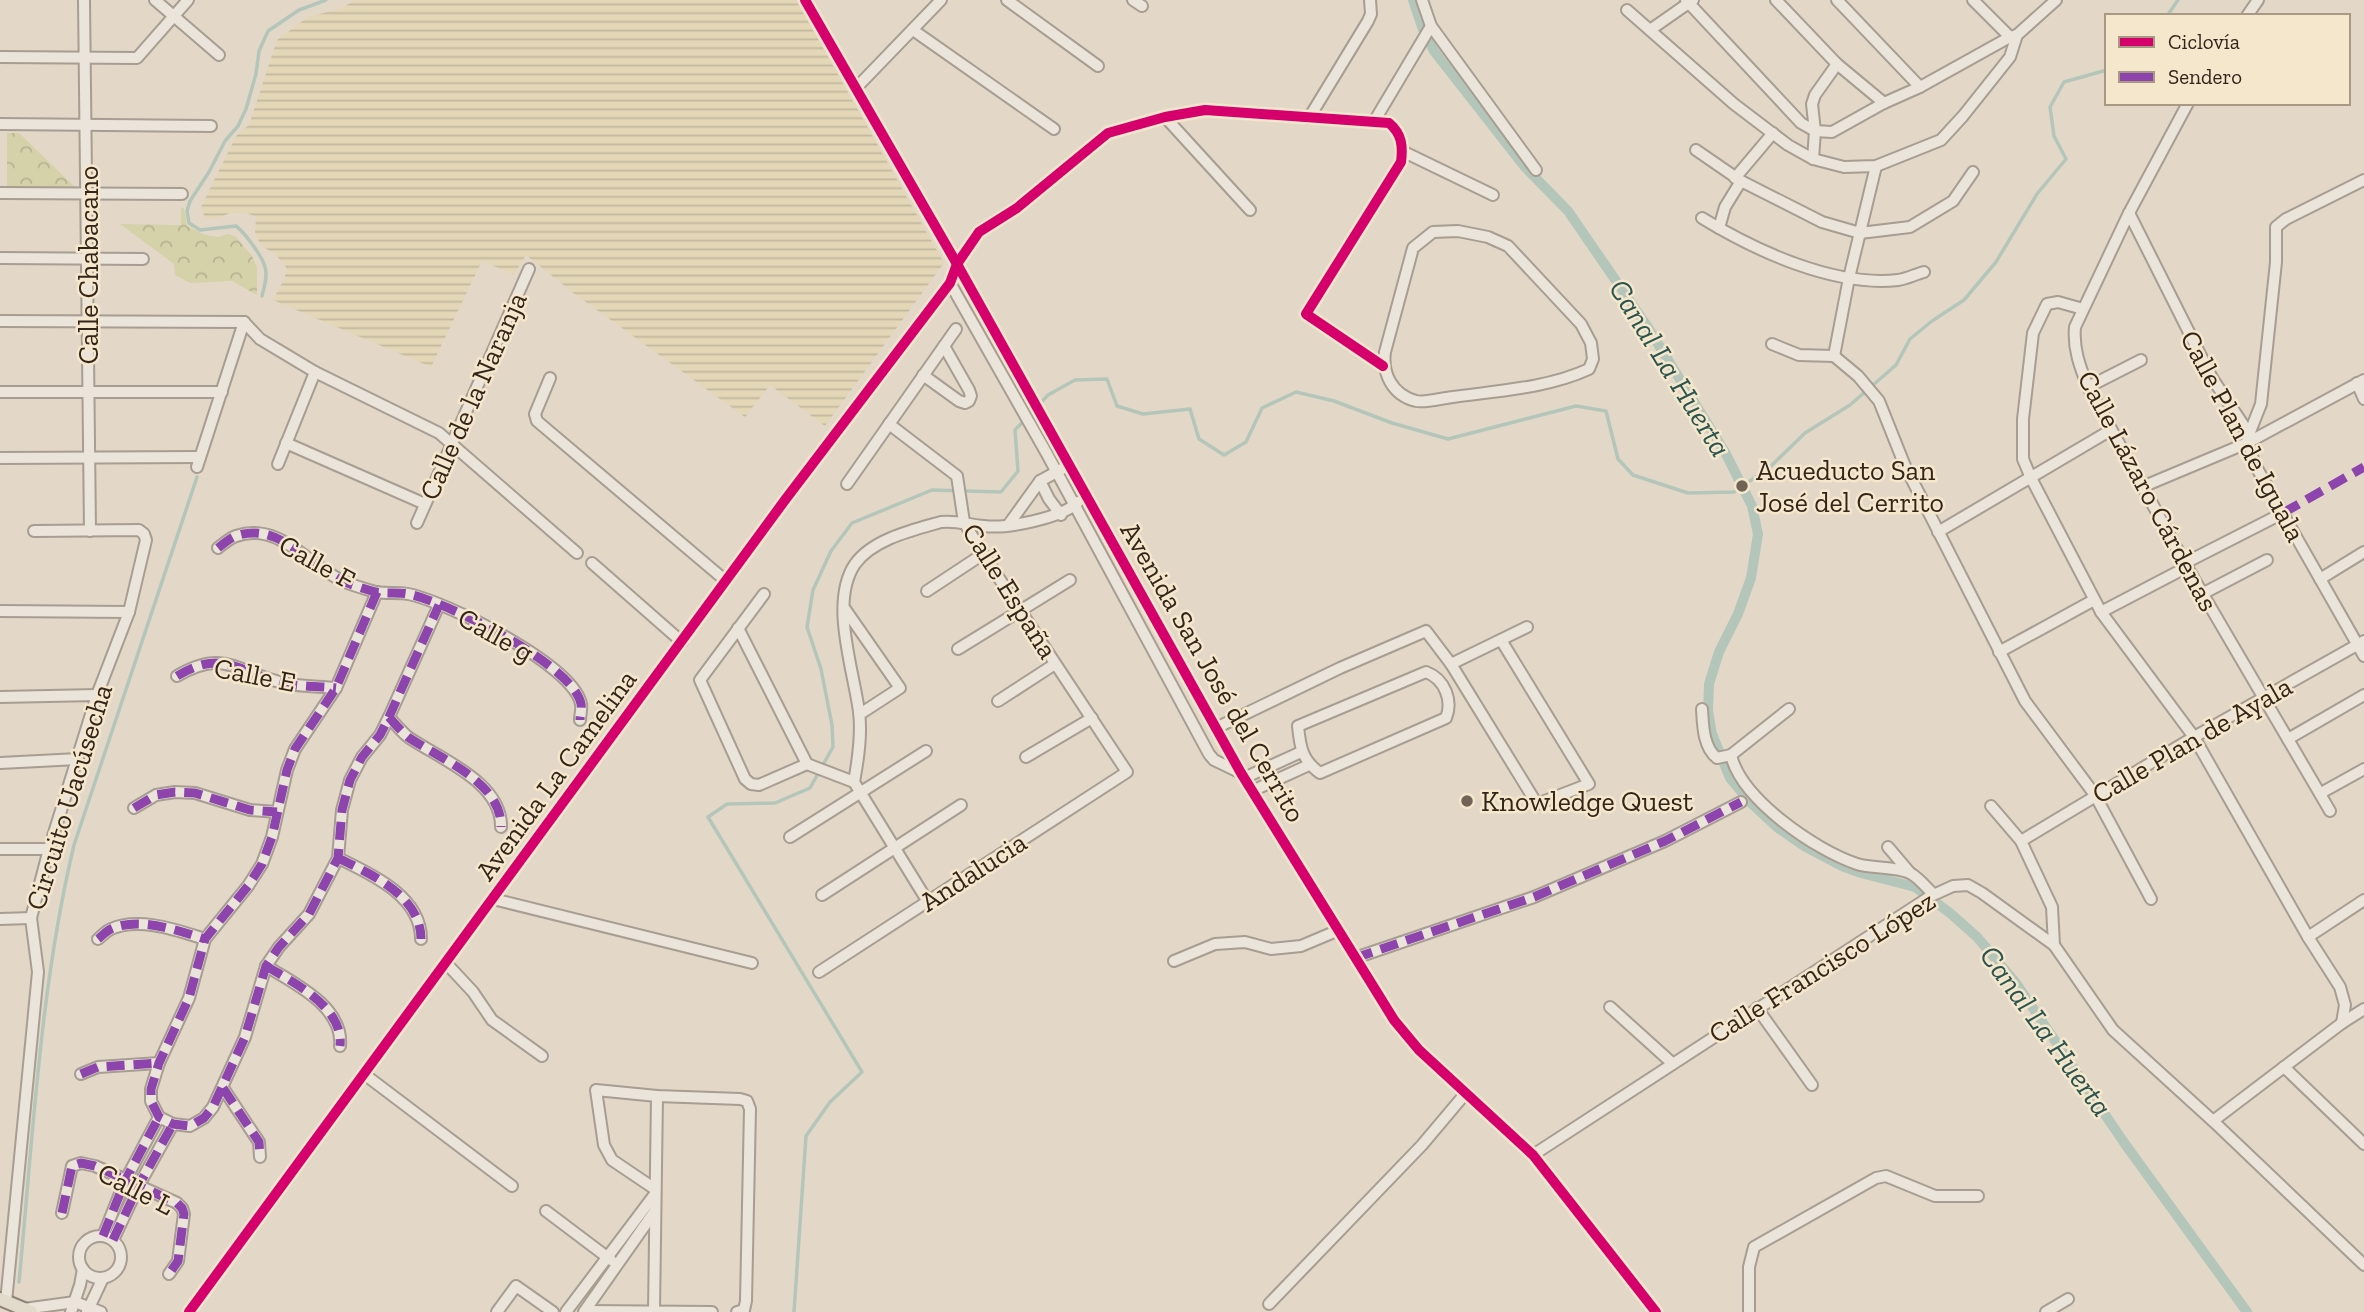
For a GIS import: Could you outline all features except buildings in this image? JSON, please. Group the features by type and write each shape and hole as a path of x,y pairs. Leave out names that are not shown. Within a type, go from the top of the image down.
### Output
{"main road":[{"path":"3,1301 28,1311"}],"street":[{"name":"Calle Chabacano","path":"84,0 90,531"},
{"path":"155,0 219,55"},
{"path":"0,57 137,58 188,0"},
{"name":"Avenida San José del Cerrito","path":"805,0 957,264 1243,776 1394,1020 1419,1050 1533,1155 1656,1312"},
{"path":"856,87 941,0"},
{"path":"1007,0 1098,66"},
{"path":"1309,118 1368,22 1371,14 1370,0"},
{"path":"1422,0 1430,27 1536,170"},
{"path":"1776,0 1837,64 1884,103"},
{"path":"1837,0 1920,87"},
{"path":"1973,0 2013,36"},
{"path":"1650,30 1689,1 1801,123 1815,131 1832,132 2013,36 2050,2"},
{"path":"1627,10 1734,104 1788,145 1813,159 1844,167 1876,166 1941,140 2010,57 2013,36"},
{"path":"1383,366 1413,247 1433,232 1458,231 1488,237 1508,246 1581,324 1591,343 1593,359 1589,369 1574,376 1505,390 1417,401 1402,395 1390,381 1383,366 1306,314 1401,162 1402,151 1397,130 1389,123 1375,120 1430,27"},
{"path":"913,30 1054,129"},
{"path":"1813,159 1815,131 1812,104 1815,95 1837,64"},
{"name":"Calle Lázaro Cárdenas","path":"2187,105 2129,213 2083,309 2075,327 2074,341 2088,387 2142,487 2330,811"},
{"name":"Avenida La Camelina","path":"190,1312 726,581 950,284 957,264 979,232 1017,208 1108,133 1165,117 1205,110 1375,120"},
{"path":"1165,117 1250,211"},
{"path":"0,124 211,126"},
{"path":"1719,228 1738,179 1773,133"},
{"path":"1696,150 1738,179 1822,222 1860,233 1910,227 1952,201 1973,172"},
{"path":"1402,151 1493,195"},
{"path":"1834,356 1849,278 1876,166"},
{"path":"2248,440 2261,404 2276,262 2276,228 2286,219 2364,180"},
{"path":"0,193 182,194"},
{"name":"Calle Plan de Iguala","path":"2129,213 2212,378 2244,426 2254,463 2360,643 2364,656"},
{"path":"1702,218 1807,269 1849,278 1898,280 1924,272"},
{"path":"0,258 143,260"},
{"name":"Calle de la Naranja","path":"417,523 529,269"},
{"name":"Avenida San José del Cerrito","path":"950,284 1075,505 1209,754 1214,760 1243,776"},
{"path":"2083,309 2058,302 2048,304 2033,333 2023,419 2023,459 2101,612 2194,737 2308,937 2340,987 2345,1005 2342,1023"},
{"path":"0,321 244,322 260,339 316,372 439,433 577,553"},
{"path":"0,458 199,462 244,322"},
{"path":"847,484 956,329"},
{"path":"1772,344 1799,355 1834,356 1858,376 1879,401 1905,466 2025,701 2095,795 2151,899"},
{"path":"923,375 959,401 970,401 969,390 944,346"},
{"path":"2088,387 2141,360"},
{"path":"278,464 316,372"},
{"path":"550,378 535,414 537,421 726,581"},
{"path":"2142,487 2248,440 2360,382 2364,399"},
{"path":"0,392 222,392"},
{"name":"Calle España","path":"889,424 954,472 959,482 964,522 1127,772"},
{"path":"1938,532 2111,430"},
{"path":"286,443 425,504"},
{"name":"Calle España","path":"1009,524 1040,481 1069,467"},
{"path":"1040,481 1061,514"},
{"name":"Calle España","path":"1009,524 1048,519 1075,505 1085,495"},
{"path":"2101,612 2283,513"},
{"path":"928,902 854,782 859,755 860,714 845,642 846,586 855,564 877,545 941,522 964,522 982,526 1009,524"},
{"name":"Circuito Uacúsecha","path":"3,1301 38,972 31,918 49,849 97,695 129,612 146,540 139,530 34,531"},
{"name":"Calle F","path":"218,548 235,536 272,536 293,546 347,583 377,592"},
{"path":"2320,579 2364,552"},
{"path":"927,591 983,554"},
{"path":"2202,594 2267,560"},
{"path":"592,563 682,642"},
{"path":"958,649 1070,580"},
{"path":"377,592 336,688 295,749 287,770 272,837 262,864 248,886 205,939 189,998 159,1063 151,1089 151,1101 159,1118 173,1124 190,1125 204,1118 213,1108 245,1037 266,966 309,914 338,858 342,810 349,780 390,717 439,605"},
{"name":"Calle g","path":"377,592 409,594 439,605 487,625 540,658 573,690 581,703 580,720"},
{"path":"764,594 700,680 746,779 751,784 759,785 811,765"},
{"path":"1999,652 2094,600"},
{"path":"844,609 900,688 860,714"},
{"path":"0,611 129,612"},
{"path":"1451,664 1527,627"},
{"path":"738,628 811,765 854,782"},
{"path":"1216,728 1305,684 1426,631 1451,664 1537,804 1588,784 1501,640"},
{"name":"Calle Plan de Ayala","path":"2021,841 2194,737 2360,643"},
{"name":"Calle E","path":"177,676 196,665 217,662 277,682 336,688"},
{"path":"998,701 1055,664"},
{"path":"1426,672 1434,675 1446,691 1450,709 1446,718 1320,773 1309,765 1301,752 1298,726 1426,672"},
{"path":"0,697 97,695"},
{"path":"2288,739 2364,695"},
{"path":"1702,709 1710,753 1724,756 1761,804 1821,847 1858,864 1910,873"},
{"path":"1724,756 1789,709"},
{"path":"390,717 405,734 458,767 492,796 501,816 501,827"},
{"path":"1027,757 1092,718"},
{"path":"1209,754 1215,757 1223,756 1226,746"},
{"path":"790,837 926,751"},
{"path":"1243,776 1301,752"},
{"path":"0,763 78,759"},
{"path":"1252,791 1309,765"},
{"path":"2321,793 2364,769"},
{"name":"Andalucia","path":"819,972 1127,772"},
{"path":"134,808 156,795 175,792 195,793 250,810 277,813"},
{"path":"1356,958 1534,897 1665,841 1741,802"},
{"path":"822,895 961,805"},
{"path":"1992,806 2021,841 2052,907 2054,945"},
{"path":"1888,847 1931,896"},
{"path":"0,849 49,849"},
{"path":"338,858 374,875 393,888 419,921 421,939"},
{"name":"Calle Francisco López","path":"1533,1155 1931,896 1953,886 1968,885 1982,892 2054,945 2112,1030 2213,1121 2364,1265"},
{"path":"493,899 752,963"},
{"path":"2308,937 2364,900"},
{"path":"0,919 31,918"},
{"path":"98,939 111,929 127,925 150,925 205,939"},
{"path":"1174,961 1215,944 1245,942 1271,949 1301,946 1339,930"},
{"path":"446,963 473,992 492,1020 542,1056"},
{"path":"266,966 306,990 317,1000 339,1030 340,1046"},
{"path":"1611,1007 1672,1063"},
{"path":"1756,1008 1812,1085"},
{"path":"2213,1121 2364,1009"},
{"path":"81,1074 98,1067 159,1063"},
{"path":"2284,1067 2364,1144"},
{"path":"364,1074 512,1186"},
{"path":"223,1087 259,1142 260,1157"},
{"path":"655,1192 612,1160 604,1145 596,1090 747,1101 750,1109 746,1301 744,1310 737,1312"},
{"path":"1269,1304 1422,1145 1465,1094"},
{"path":"654,1311 657,1096"},
{"path":"108,1238 125,1181 159,1118"},
{"path":"108,1238 173,1124"},
{"name":"Calle L","path":"62,1213 72,1166 82,1163 139,1185 182,1208 184,1214 178,1261 169,1274"},
{"path":"1749,1312 1749,1267 1754,1247 1876,1178 1886,1176 1935,1196 1978,1196"},
{"path":"566,1312 655,1192"},
{"path":"546,1211 617,1264"},
{"path":"585,1311 655,1211"},
{"path":"73,1307 83,1269 79,1255 84,1243 96,1236 108,1238 120,1252 119,1265 116,1271 103,1278 89,1310"},
{"path":"83,1269 92,1276 103,1278"},
{"path":"497,1312 516,1286 553,1312"},
{"path":"2046,1312 2068,1299"},
{"path":"28,1311 73,1307 101,1312"},
{"path":"585,1311 712,1312"}],"shaded area":[{"path":"356,0 796,0 944,263 825,426 770,385 745,417 572,292 526,255 514,275 482,261 431,367 273,300 285,277 286,267 274,253 261,246 255,233 256,217 247,213 230,213 215,219 205,218 201,207 236,136 249,125 277,40 308,17 339,9"}],"green space":[{"path":"7,133 19,133 77,189 7,188"},
{"path":"181,208 184,208 187,226 205,235 235,236 252,256 257,267 257,295 232,281 190,283 175,275 174,264 120,224 181,225"}],"waterway":[{"path":"262,296 266,278 265,267 244,234 236,226 200,230 189,223 187,211 190,201 246,109 256,74 259,51 268,31 299,10 326,0"},
{"name":"Canal La Huerta","path":"1413,0 1434,51 1524,166 1568,211 1647,326 1726,454 1752,506 1758,534 1751,578 1738,614 1719,652 1709,684 1708,711 1712,734 1730,778 1750,802 1778,828 1804,846 1842,866 1915,887 1977,937 2016,983 2125,1144 2247,1312"},
{"path":"2168,14 2178,0"},
{"path":"794,1312 806,1136 830,1102 862,1072 708,817 727,804 775,803 810,788 833,747 832,725 821,669 807,627 813,590 831,551 852,523 932,490 1001,492 1018,471 1015,430 1048,395 1075,380 1107,379 1117,406 1143,414 1190,409 1199,439 1224,455 1246,442 1262,408 1296,392 1334,401 1392,423 1448,439 1576,406 1606,411 1618,459 1633,475 1688,493 1734,492 1770,467 1805,433 1850,405 1896,365 1910,339 1964,300 1996,262 2037,194 2066,159 2054,136 2050,107 2064,82 2105,71"},
{"path":"19,1282 45,1007 62,899 74,845 197,477"}],"marked path":[{"path":"2283,513 2364,467"},
{"path":"218,548 236,536 253,533 268,535 296,549 336,578 350,584 376,592 404,593 450,609 506,637 556,671 573,688 581,704 580,720"},
{"path":"377,592 336,688 295,749 287,770 272,837 262,864 248,886 205,939 189,998 159,1063 151,1089 151,1101 159,1117 173,1124 190,1126 204,1118 213,1107 245,1037 266,966 309,914 338,858 342,810 350,780 362,757 380,735 439,605"},
{"path":"177,676 192,668 217,663 238,667 283,683 336,688"},
{"path":"389,717 408,737 452,763 480,785 499,811 501,827"},
{"path":"134,808 156,795 175,792 195,793 250,810 277,812"},
{"path":"1355,958 1534,897 1665,841 1741,802"},
{"path":"338,858 392,888 413,910 421,939"},
{"path":"98,939 111,929 134,924 159,926 205,939"},
{"path":"266,966 303,988 326,1008 339,1032 340,1046"},
{"path":"81,1074 98,1067 159,1063"},
{"path":"223,1088 259,1142 260,1157"},
{"path":"103,1236 125,1181 159,1117"},
{"path":"113,1240 139,1185 173,1124"},
{"path":"62,1213 72,1166 81,1163 95,1166 177,1203 184,1214 178,1261 169,1274"}],"cycle path":[{"path":"805,0 957,264 1241,773 1394,1020 1419,1050 1533,1155 1656,1312"},
{"path":"189,1312 785,500 950,283 957,264 979,232 1017,208 1108,133 1165,117 1205,110 1389,123 1397,131 1401,141 1401,162 1306,314 1383,366"}],"place":[{"name":"Acueducto San José del Cerrito","path":"1742,486"},
{"name":"Knowledge Quest","path":"1467,801"}]}
